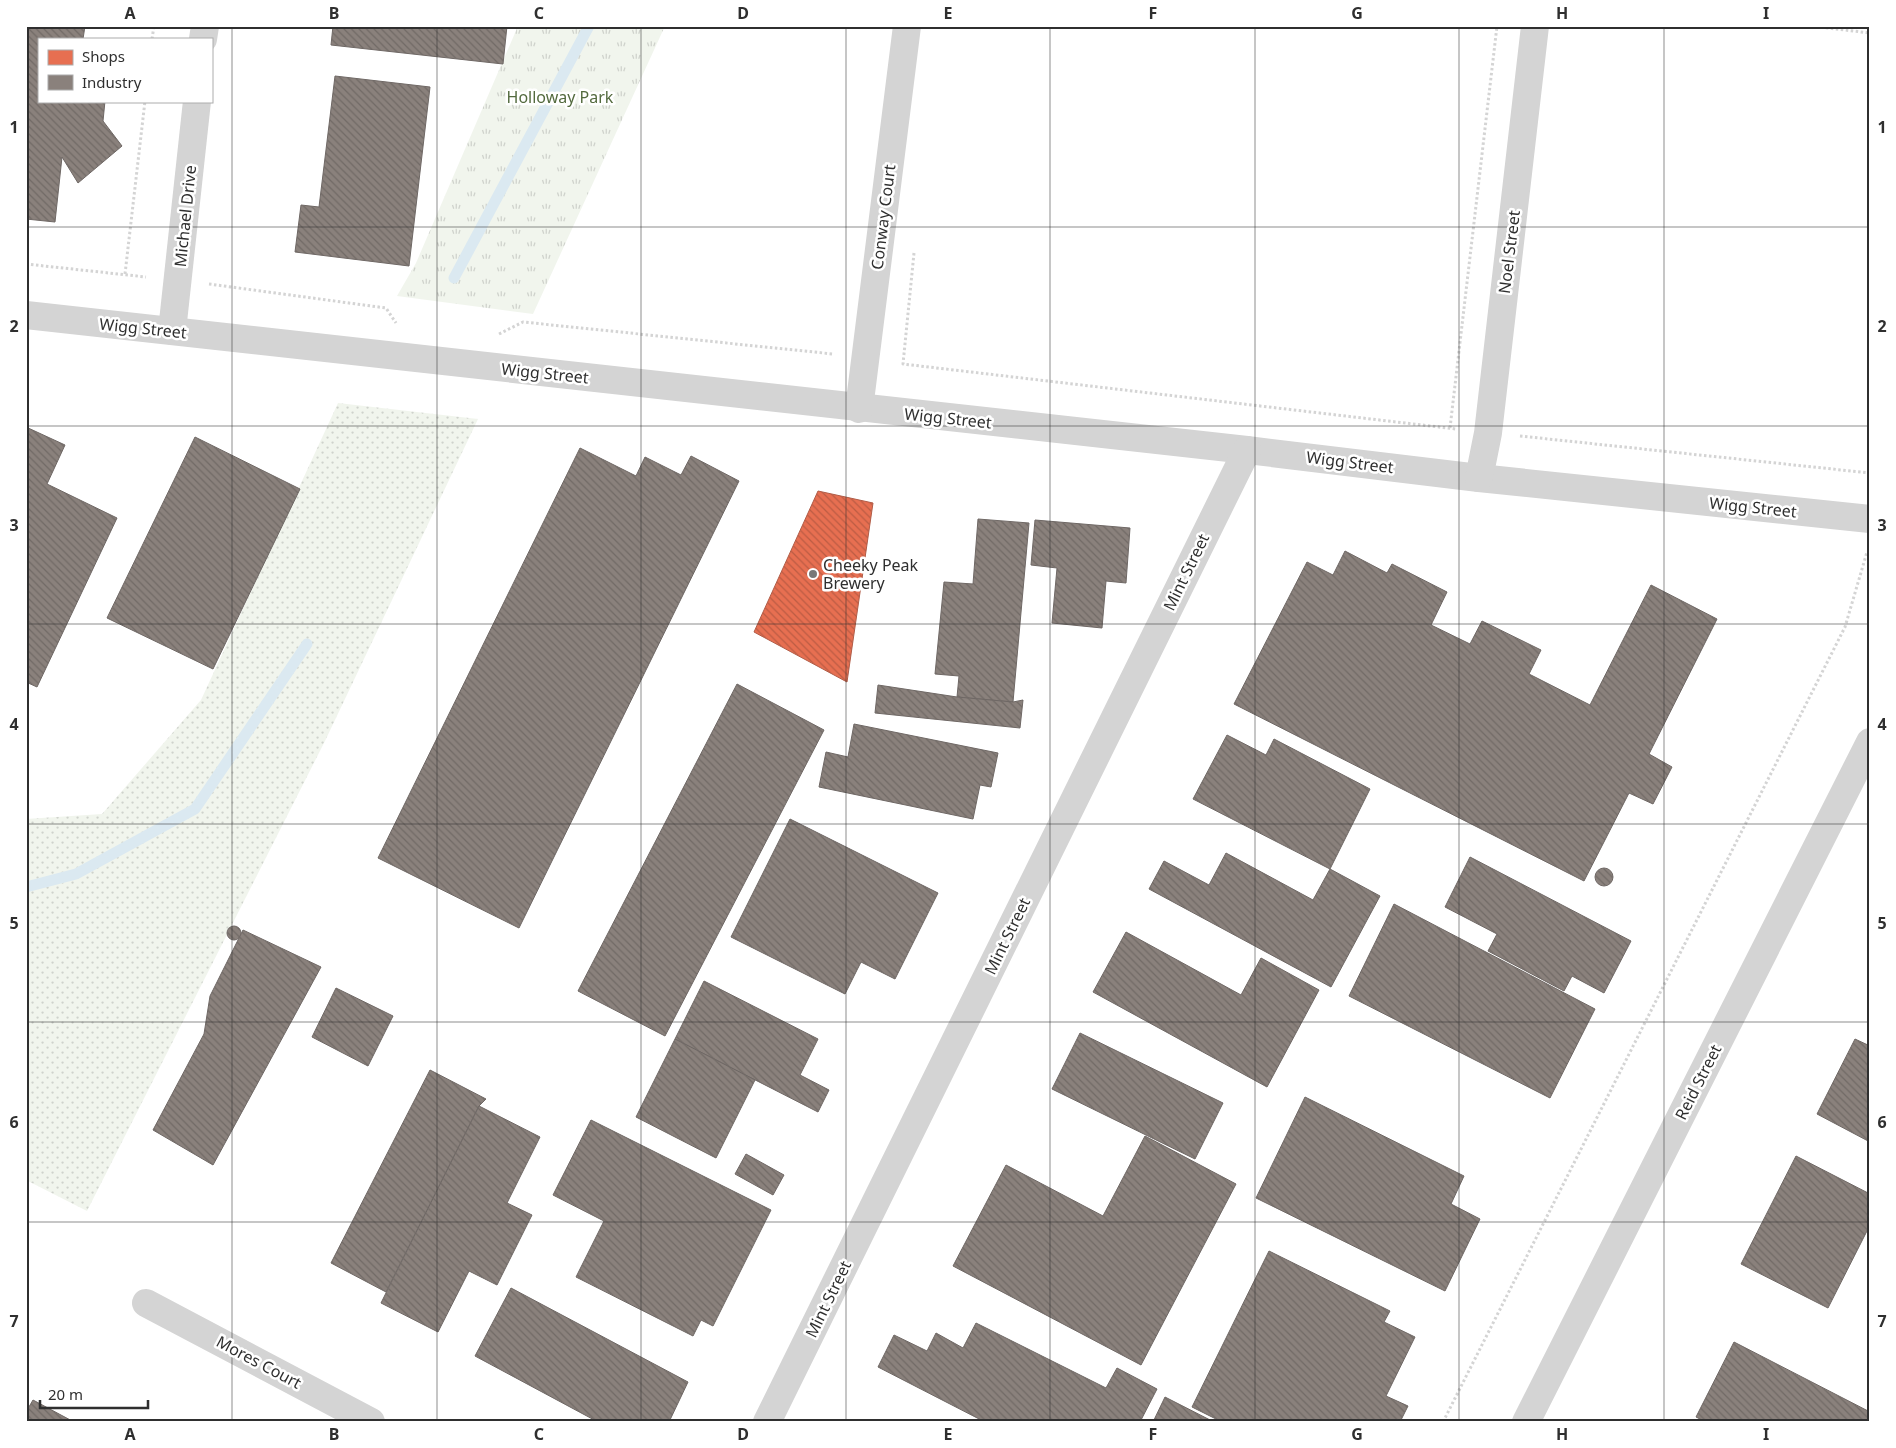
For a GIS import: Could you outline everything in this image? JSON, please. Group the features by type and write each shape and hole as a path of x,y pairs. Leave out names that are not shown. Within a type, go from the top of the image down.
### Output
{"street":[{"name":"Conway Court","path":"859,408 907,26"},
{"name":"Noel Street","path":"1479,478 1488,433 1535,26"},
{"name":"Michael Drive","path":"172,331 197,102"},
{"name":"Wigg Street","path":"26,315 1247,450 1479,478 1869,531"},
{"name":"Mint Street","path":"767,1422 1247,450"},
{"name":"Reid Street","path":"1526,1422 1870,742"},
{"name":"Mores Court","path":"146,1303 371,1422"}],"path":[{"path":"1450,428 1497,26"},
{"path":"1811,26 1870,33"},
{"path":"125,274 145,102"},
{"path":"903,364 914,248"},
{"path":"26,264 178,280 386,308 400,330"},
{"path":"492,338 523,322 865,358 1488,433 1870,473"},
{"path":"1442,1422 1845,627 1866,559 1869,531"}],"green space":[{"name":"Holloway Park","path":"518,26 665,26 533,314 397,296 416,263"},
{"path":"338,403 478,419 325,741 87,1211 26,1180 26,819 102,814 201,700"}],"building: Shops":[{"path":"818,491 873,503 847,682 754,632"}],"building: Industry":[{"path":"26,26 85,26 83,38 38,38 38,102 105,102 103,121 122,146 78,183 62,157 55,222 26,219"},
{"path":"333,26 507,26 503,64 331,45"},
{"path":"335,76 430,87 409,266 295,252 301,205 319,207"},
{"path":"26,427 65,445 47,484 117,518 37,687 26,682"},
{"path":"195,437 300,489 213,669 107,618"},
{"path":"580,448 636,476 645,457 681,475 691,456 739,481 519,928 378,858"},
{"path":"978,519 1029,523 1013,702 957,697 959,676 935,674 944,582 973,584"},
{"path":"1035,520 1130,528 1126,583 1106,581 1102,628 1052,623 1057,568 1031,565"},
{"path":"1345,551 1387,573 1392,564 1447,592 1431,625 1470,644 1482,621 1541,650 1529,674 1590,705 1651,585 1717,619 1649,754 1672,767 1653,804 1629,793 1584,881 1234,704 1307,562 1333,575"},
{"path":"737,684 824,730 665,1036 578,991"},
{"path":"878,685 957,697 1013,702 1023,700 1020,728 875,713"},
{"path":"854,724 998,753 991,787 980,785 973,819 819,787 826,752 848,757"},
{"path":"1227,735 1266,755 1274,739 1370,789 1330,869 1193,799"},
{"path":"790,819 938,893 895,979 861,962 845,994 731,937"},
{"path":"1226,853 1313,900 1330,869 1380,896 1331,987 1149,889 1164,861 1209,885"},
{"path":"1470,857 1631,941 1604,993 1572,976 1564,991 1488,951 1497,934 1445,907"},
{"path":"1600,868 1608,868 1613,873 1611,884 1600,886 1595,881 1595,873"},
{"path":"1394,904 1595,1009 1550,1098 1349,996"},
{"path":"234,926 239,928 241,933 239,938 234,940 229,938 227,933 229,928"},
{"path":"243,930 321,967 213,1165 153,1130 204,1034 210,996"},
{"path":"1126,932 1241,995 1261,958 1319,990 1267,1087 1093,992"},
{"path":"704,981 818,1039 800,1075 829,1090 818,1112 675,1039"},
{"path":"336,988 393,1016 368,1066 312,1037"},
{"path":"1080,1033 1223,1103 1195,1159 1052,1089"},
{"path":"675,1039 755,1080 716,1158 636,1117"},
{"path":"1855,1039 1870,1046 1870,1142 1817,1114"},
{"path":"430,1070 486,1099 479,1106 386,1292 331,1263"},
{"path":"1305,1097 1464,1176 1451,1204 1480,1219 1445,1291 1256,1198"},
{"path":"479,1106 540,1137 507,1203 532,1215 497,1285 469,1271 438,1332 381,1303"},
{"path":"591,1120 771,1210 713,1326 701,1320 693,1336 576,1277 604,1221 553,1195"},
{"path":"1145,1136 1236,1184 1141,1365 953,1266 1006,1165 1103,1216"},
{"path":"746,1154 784,1175 773,1195 735,1174"},
{"path":"1796,1156 1870,1194 1870,1225 1828,1308 1741,1264"},
{"path":"1269,1251 1390,1311 1384,1322 1415,1337 1386,1396 1408,1406 1400,1422 1222,1422 1192,1407"},
{"path":"511,1288 688,1382 669,1422 598,1422 475,1356"},
{"path":"976,1323 1106,1388 1117,1368 1157,1389 1140,1422 985,1422 878,1367 894,1335 927,1351 936,1333 963,1348"},
{"path":"1734,1342 1870,1412 1870,1422 1706,1422 1696,1417"},
{"path":"1165,1397 1214,1422 1153,1422"},
{"path":"33,1400 74,1422 26,1422 26,1412"}],"waterway":[{"path":"454,278 589,26"},
{"path":"26,887 76,874 195,809 307,644"}],"place":[{"name":"Cheeky Peak Brewery","path":"813,574"}]}
